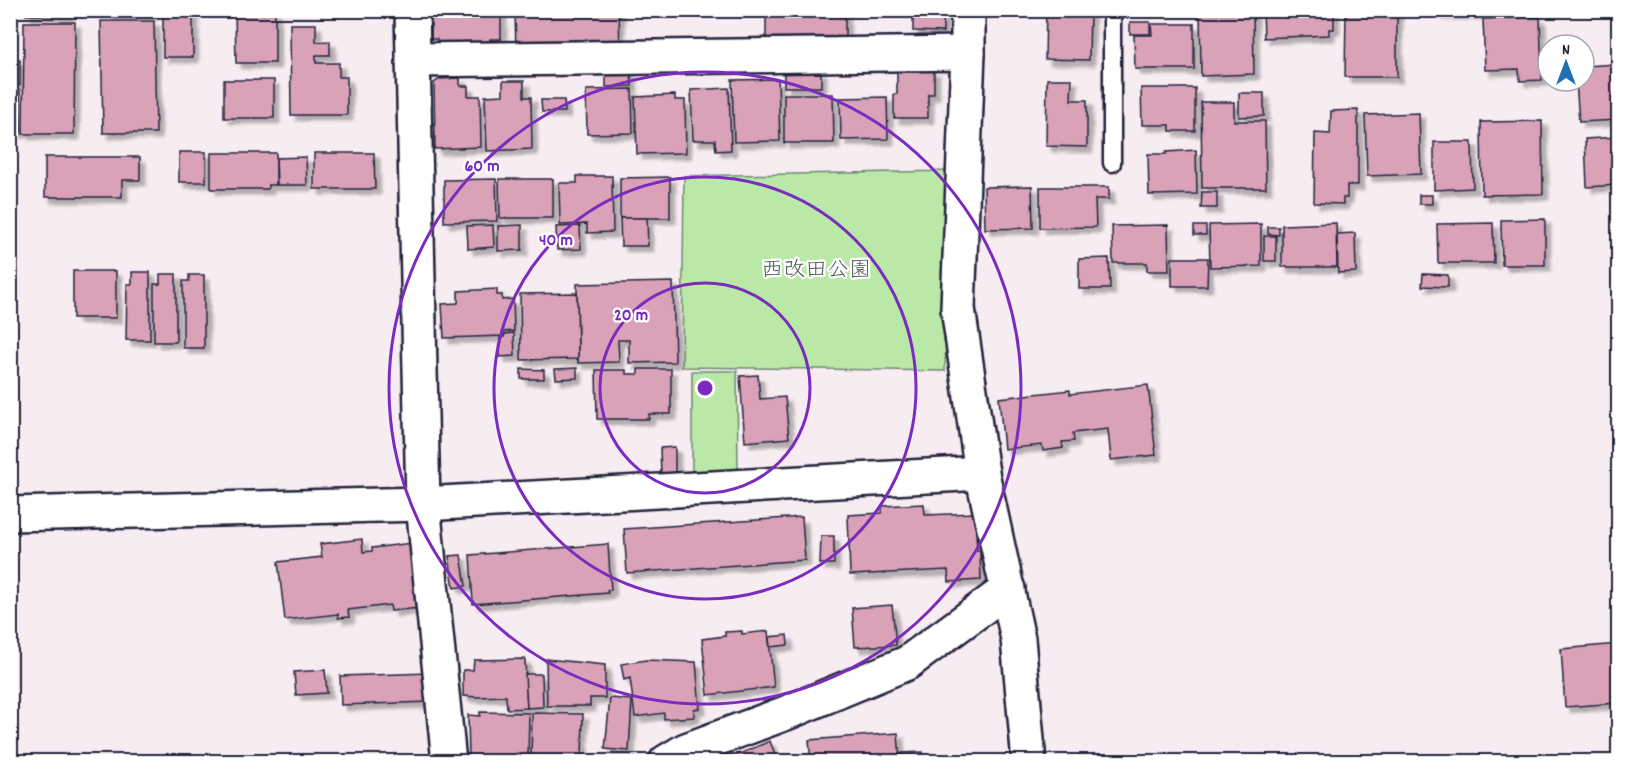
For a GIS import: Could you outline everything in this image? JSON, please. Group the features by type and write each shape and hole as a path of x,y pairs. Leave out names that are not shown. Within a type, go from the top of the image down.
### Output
{"street":[{"path":"412,10 423,504 449,762"},
{"path":"968,10 958,308 982,473 1018,639 1029,762"},
{"path":"413,60 968,53"},
{"path":"10,514 423,504 982,473"},
{"path":"666,762 686,750 786,714 907,663 1008,589"}],"lane":[{"path":"1112,10 1112,163"}],"green space":[{"name":"西改田公園","path":"951,171 945,371 682,367 684,176"},
{"path":"692,371 737,371 738,474 692,474"}],"building":[{"path":"26,10 67,10 68,15 26,15"},
{"path":"108,10 151,10 151,15 108,16"},
{"path":"165,10 176,10 176,13 193,13 193,57 163,57 163,13"},
{"path":"235,10 275,10 275,63 236,63"},
{"path":"454,10 501,10 501,39 490,39 490,46 437,44 437,39 431,39 431,16 454,16"},
{"path":"515,10 619,10 620,51 516,53"},
{"path":"766,10 845,10 845,41 766,42"},
{"path":"913,10 943,10 943,32 913,31"},
{"path":"1046,10 1090,10 1089,60 1045,59"},
{"path":"1200,10 1253,10 1254,74 1201,76"},
{"path":"1263,10 1334,10 1334,29 1329,29 1329,35 1264,38"},
{"path":"1346,10 1397,10 1397,77 1345,77"},
{"path":"1437,10 1498,10 1498,13 1437,14"},
{"path":"1540,17 1541,33 1536,33 1536,80 1520,81 1519,69 1485,70 1483,19"},
{"path":"101,21 154,21 156,133 103,133"},
{"path":"24,22 75,22 74,134 23,134"},
{"path":"1130,22 1150,22 1150,34 1130,34"},
{"path":"290,24 316,24 316,42 330,41 330,55 316,55 316,63 339,63 339,77 347,77 347,115 291,115"},
{"path":"1151,24 1194,24 1194,69 1135,69 1134,35 1152,35"},
{"path":"20,60 20,85 10,85 10,61"},
{"path":"1618,64 1618,120 1579,122 1577,93 1596,93 1596,65"},
{"path":"821,70 821,87 784,87 784,71"},
{"path":"897,70 934,70 934,94 928,94 928,118 894,118"},
{"path":"631,71 632,86 606,87 606,72"},
{"path":"460,78 460,86 468,86 468,96 480,96 481,147 435,149 434,83 440,79"},
{"path":"778,79 780,141 734,142 732,80"},
{"path":"1047,79 1072,79 1071,100 1087,100 1087,147 1046,146"},
{"path":"224,80 274,80 274,118 224,118"},
{"path":"503,81 524,81 524,97 531,97 532,149 487,151 485,96 503,95"},
{"path":"729,88 731,150 716,151 715,140 693,140 691,90"},
{"path":"1141,88 1195,88 1195,131 1170,131 1170,125 1142,125"},
{"path":"632,89 633,133 587,134 586,90"},
{"path":"10,90 20,90 21,132 10,132"},
{"path":"1239,93 1264,93 1264,116 1239,117"},
{"path":"784,94 833,94 834,143 784,143"},
{"path":"675,95 675,100 685,100 686,153 637,154 635,97"},
{"path":"887,97 888,139 841,140 840,98"},
{"path":"541,100 564,100 565,112 542,112"},
{"path":"1201,102 1234,102 1234,121 1265,121 1266,188 1202,188"},
{"path":"1358,110 1358,185 1347,185 1347,198 1343,198 1343,204 1314,203 1315,133 1330,134 1331,111"},
{"path":"1419,113 1421,174 1367,176 1365,115"},
{"path":"1542,121 1543,194 1482,195 1481,122"},
{"path":"1618,137 1618,185 1587,187 1585,139"},
{"path":"1434,142 1472,142 1473,188 1434,190"},
{"path":"1196,150 1197,194 1149,195 1148,154"},
{"path":"179,152 206,152 206,182 179,182"},
{"path":"211,153 276,153 276,185 268,185 268,189 211,189"},
{"path":"314,153 374,153 375,189 314,189"},
{"path":"45,157 140,157 140,180 122,180 122,197 45,197"},
{"path":"306,157 307,185 277,185 276,158"},
{"path":"577,176 612,176 613,232 587,233 587,224 560,225 559,183 577,183"},
{"path":"670,177 670,218 620,218 620,178"},
{"path":"496,179 497,221 444,222 444,180"},
{"path":"499,179 553,179 553,218 500,218"},
{"path":"1032,186 1033,228 985,229 984,187"},
{"path":"1040,187 1109,187 1109,199 1095,199 1096,227 1040,228"},
{"path":"1202,192 1217,192 1217,208 1201,208"},
{"path":"1419,195 1432,195 1432,204 1419,204"},
{"path":"620,218 647,218 648,246 621,246"},
{"path":"1545,219 1545,265 1502,265 1501,220"},
{"path":"1336,223 1337,267 1282,267 1282,225"},
{"path":"1493,223 1494,263 1438,263 1437,224"},
{"path":"1261,224 1261,266 1210,267 1209,225"},
{"path":"493,225 494,247 468,249 467,226"},
{"path":"522,225 522,250 498,251 498,226"},
{"path":"1168,225 1169,271 1147,271 1147,263 1113,263 1112,226"},
{"path":"580,226 581,249 557,250 556,227"},
{"path":"1194,226 1206,226 1206,235 1194,235"},
{"path":"1268,227 1279,227 1279,235 1268,234"},
{"path":"1355,233 1356,272 1338,273 1337,234"},
{"path":"1264,236 1276,236 1276,261 1264,261"},
{"path":"1109,258 1110,289 1079,289 1079,259"},
{"path":"1172,258 1208,258 1207,286 1172,286"},
{"path":"73,271 116,271 116,318 73,318"},
{"path":"132,272 150,272 150,340 126,340 127,284 132,284"},
{"path":"160,274 176,274 176,342 154,342 154,284 160,284"},
{"path":"1423,274 1448,275 1448,287 1422,286"},
{"path":"189,275 204,275 204,348 183,348 183,281 189,281"},
{"path":"673,282 675,362 629,363 629,340 618,340 619,362 578,363 577,284"},
{"path":"497,289 497,295 502,295 502,300 513,299 514,331 503,332 503,336 444,338 442,304 458,303 458,291"},
{"path":"577,293 578,359 521,360 520,294"},
{"path":"514,333 515,356 500,357 500,337"},
{"path":"577,368 577,378 556,379 555,369"},
{"path":"521,369 544,370 544,379 521,379"},
{"path":"638,369 671,369 671,414 649,414 649,419 597,419 596,370 626,370 626,374 638,374"},
{"path":"758,375 760,399 785,397 789,438 745,442 740,376"},
{"path":"1148,385 1156,455 1111,460 1108,429 1073,433 1074,441 1062,442 1063,448 1043,451 1042,445 1004,449 999,398 1070,390 1070,394"},
{"path":"675,447 675,475 661,475 660,448"},
{"path":"924,504 925,515 975,513 981,580 949,582 948,570 850,575 848,515 882,513 882,506"},
{"path":"802,517 805,560 627,573 624,529"},
{"path":"821,536 834,536 834,564 820,564"},
{"path":"362,539 363,552 372,551 372,548 412,543 419,608 391,611 390,605 348,610 349,617 338,618 338,614 285,620 278,562 322,557 320,544"},
{"path":"608,544 611,590 607,590 608,593 473,604 470,555"},
{"path":"461,555 466,586 454,588 449,556"},
{"path":"892,605 896,645 855,647 852,608"},
{"path":"742,631 742,634 768,631 774,687 708,695 702,639 725,636 725,632"},
{"path":"787,635 788,645 770,647 769,637"},
{"path":"1618,644 1618,703 1565,707 1561,649"},
{"path":"525,659 527,708 507,709 506,696 463,696 463,670 473,670 474,660"},
{"path":"546,659 605,665 605,698 590,698 590,706 547,706"},
{"path":"646,660 696,662 700,708 694,709 694,717 664,719 664,713 635,717 630,678 624,680 621,664"},
{"path":"325,670 327,693 296,695 294,672"},
{"path":"430,673 430,702 341,705 340,676"},
{"path":"525,674 542,674 543,707 527,708"},
{"path":"610,698 632,700 629,751 605,749"},
{"path":"480,712 529,713 528,758 469,758 468,715 480,716"},
{"path":"532,713 583,714 582,759 531,758"},
{"path":"898,733 900,762 811,762 809,740"},
{"path":"770,741 778,762 732,762 730,758"},
{"path":"923,752 923,762 902,762 902,753"}]}
